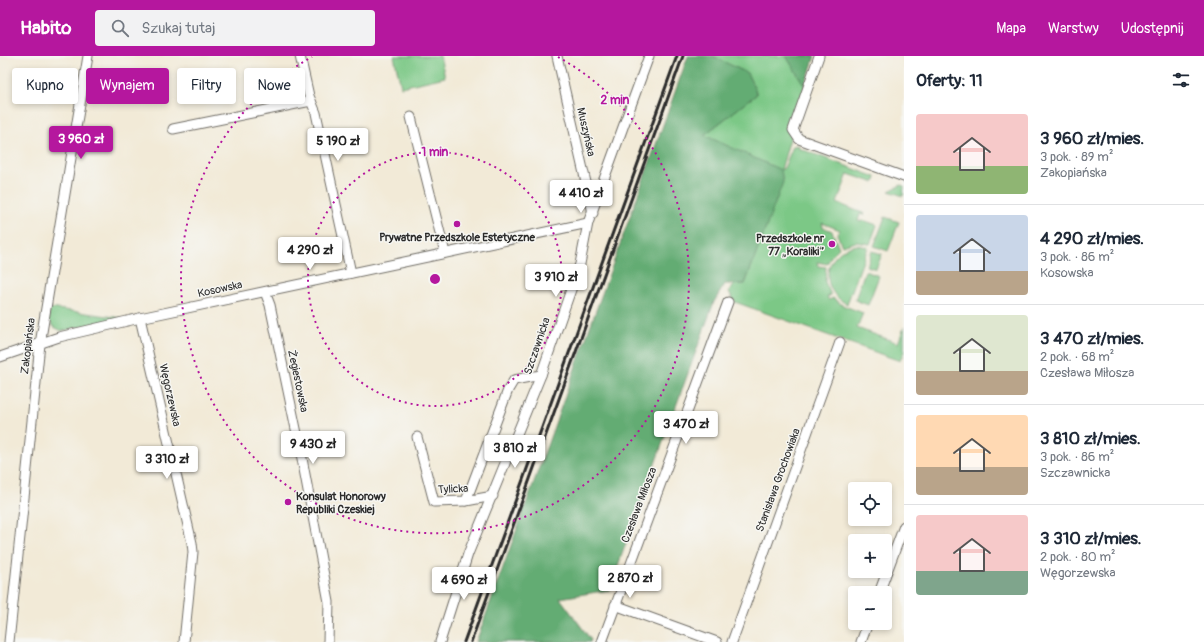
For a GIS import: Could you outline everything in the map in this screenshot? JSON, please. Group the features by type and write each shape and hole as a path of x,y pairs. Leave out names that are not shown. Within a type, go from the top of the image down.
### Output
{"street":[{"name":"Zakopiańska","path":"9,642 40,344 88,56"},
{"path":"300,56 311,101 316,113 351,273"},
{"name":"Muszyńska","path":"556,56 592,213"},
{"name":"Szczawnicka","path":"440,642 468,554 493,496 541,375 580,264 588,223 649,56"},
{"path":"819,56 793,130 799,139 904,177"},
{"path":"173,129 311,101"},
{"path":"412,117 445,253"},
{"name":"Kosowska","path":"0,357 59,337 140,318 588,223"},
{"name":"Żegiestowska","path":"265,292 270,304 300,448 329,602 328,642"},
{"name":"Czesława Miłosza","path":"602,642 728,302"},
{"name":"Węgorzewska","path":"140,318 192,543 193,552 184,642"},
{"name":"Stanisława Grochowiaka","path":"732,642 840,342"},
{"path":"466,501 508,390 514,380 541,375"},
{"name":"Tylicka","path":"417,437 434,502 466,501 493,496"},
{"path":"882,586 904,526"},
{"path":"615,605 717,642"},
{"path":"860,642 865,630"}],"green space":[{"path":"394,56 440,56 445,77 401,87"},
{"path":"688,56 712,56 747,73 757,94 704,135 781,170 783,182 745,284 725,284 714,302 609,590 560,598 591,640 590,642 476,642"},
{"name":"Przedszkole nr 77 „Koraliki”","path":"712,56 786,56 805,86 781,170 784,168 793,146 799,145 798,148 876,177 875,182 872,182 848,174 837,203 865,214 860,214 858,221 862,222 863,220 877,225 870,244 856,242 842,246 837,234 840,230 822,223 823,227 832,231 835,238 831,240 836,240 839,248 832,255 827,264 817,262 818,266 826,267 825,282 831,295 827,297 829,300 833,298 842,305 863,313 857,328 898,343 904,327 904,351 900,361 735,302 729,292 735,284 745,284 782,182 704,135 757,94 747,73"},
{"path":"786,56 815,56 805,86"},
{"path":"901,185 904,186 903,196 889,191"},
{"path":"885,217 899,222 888,251 874,246"},
{"path":"857,245 868,247 847,304 837,297 831,289 828,280 828,271 831,262 837,255 846,249"},
{"path":"872,251 882,254 876,269 867,266"},
{"path":"865,271 879,276 868,305 855,300"},
{"path":"50,308 122,318 62,331 54,327 48,320"}],"railway":[{"path":"464,642 677,56"},
{"path":"471,642 683,56"}],"place":[{"name":"Prywatne Przedszkole Estetyczne","path":"457,224"},
{"name":"Przedszkole nr 77 „Koraliki”","path":"832,244"},
{"name":"Konsulat Honorowy Republiki Czeskiej","path":"288,502"}]}
